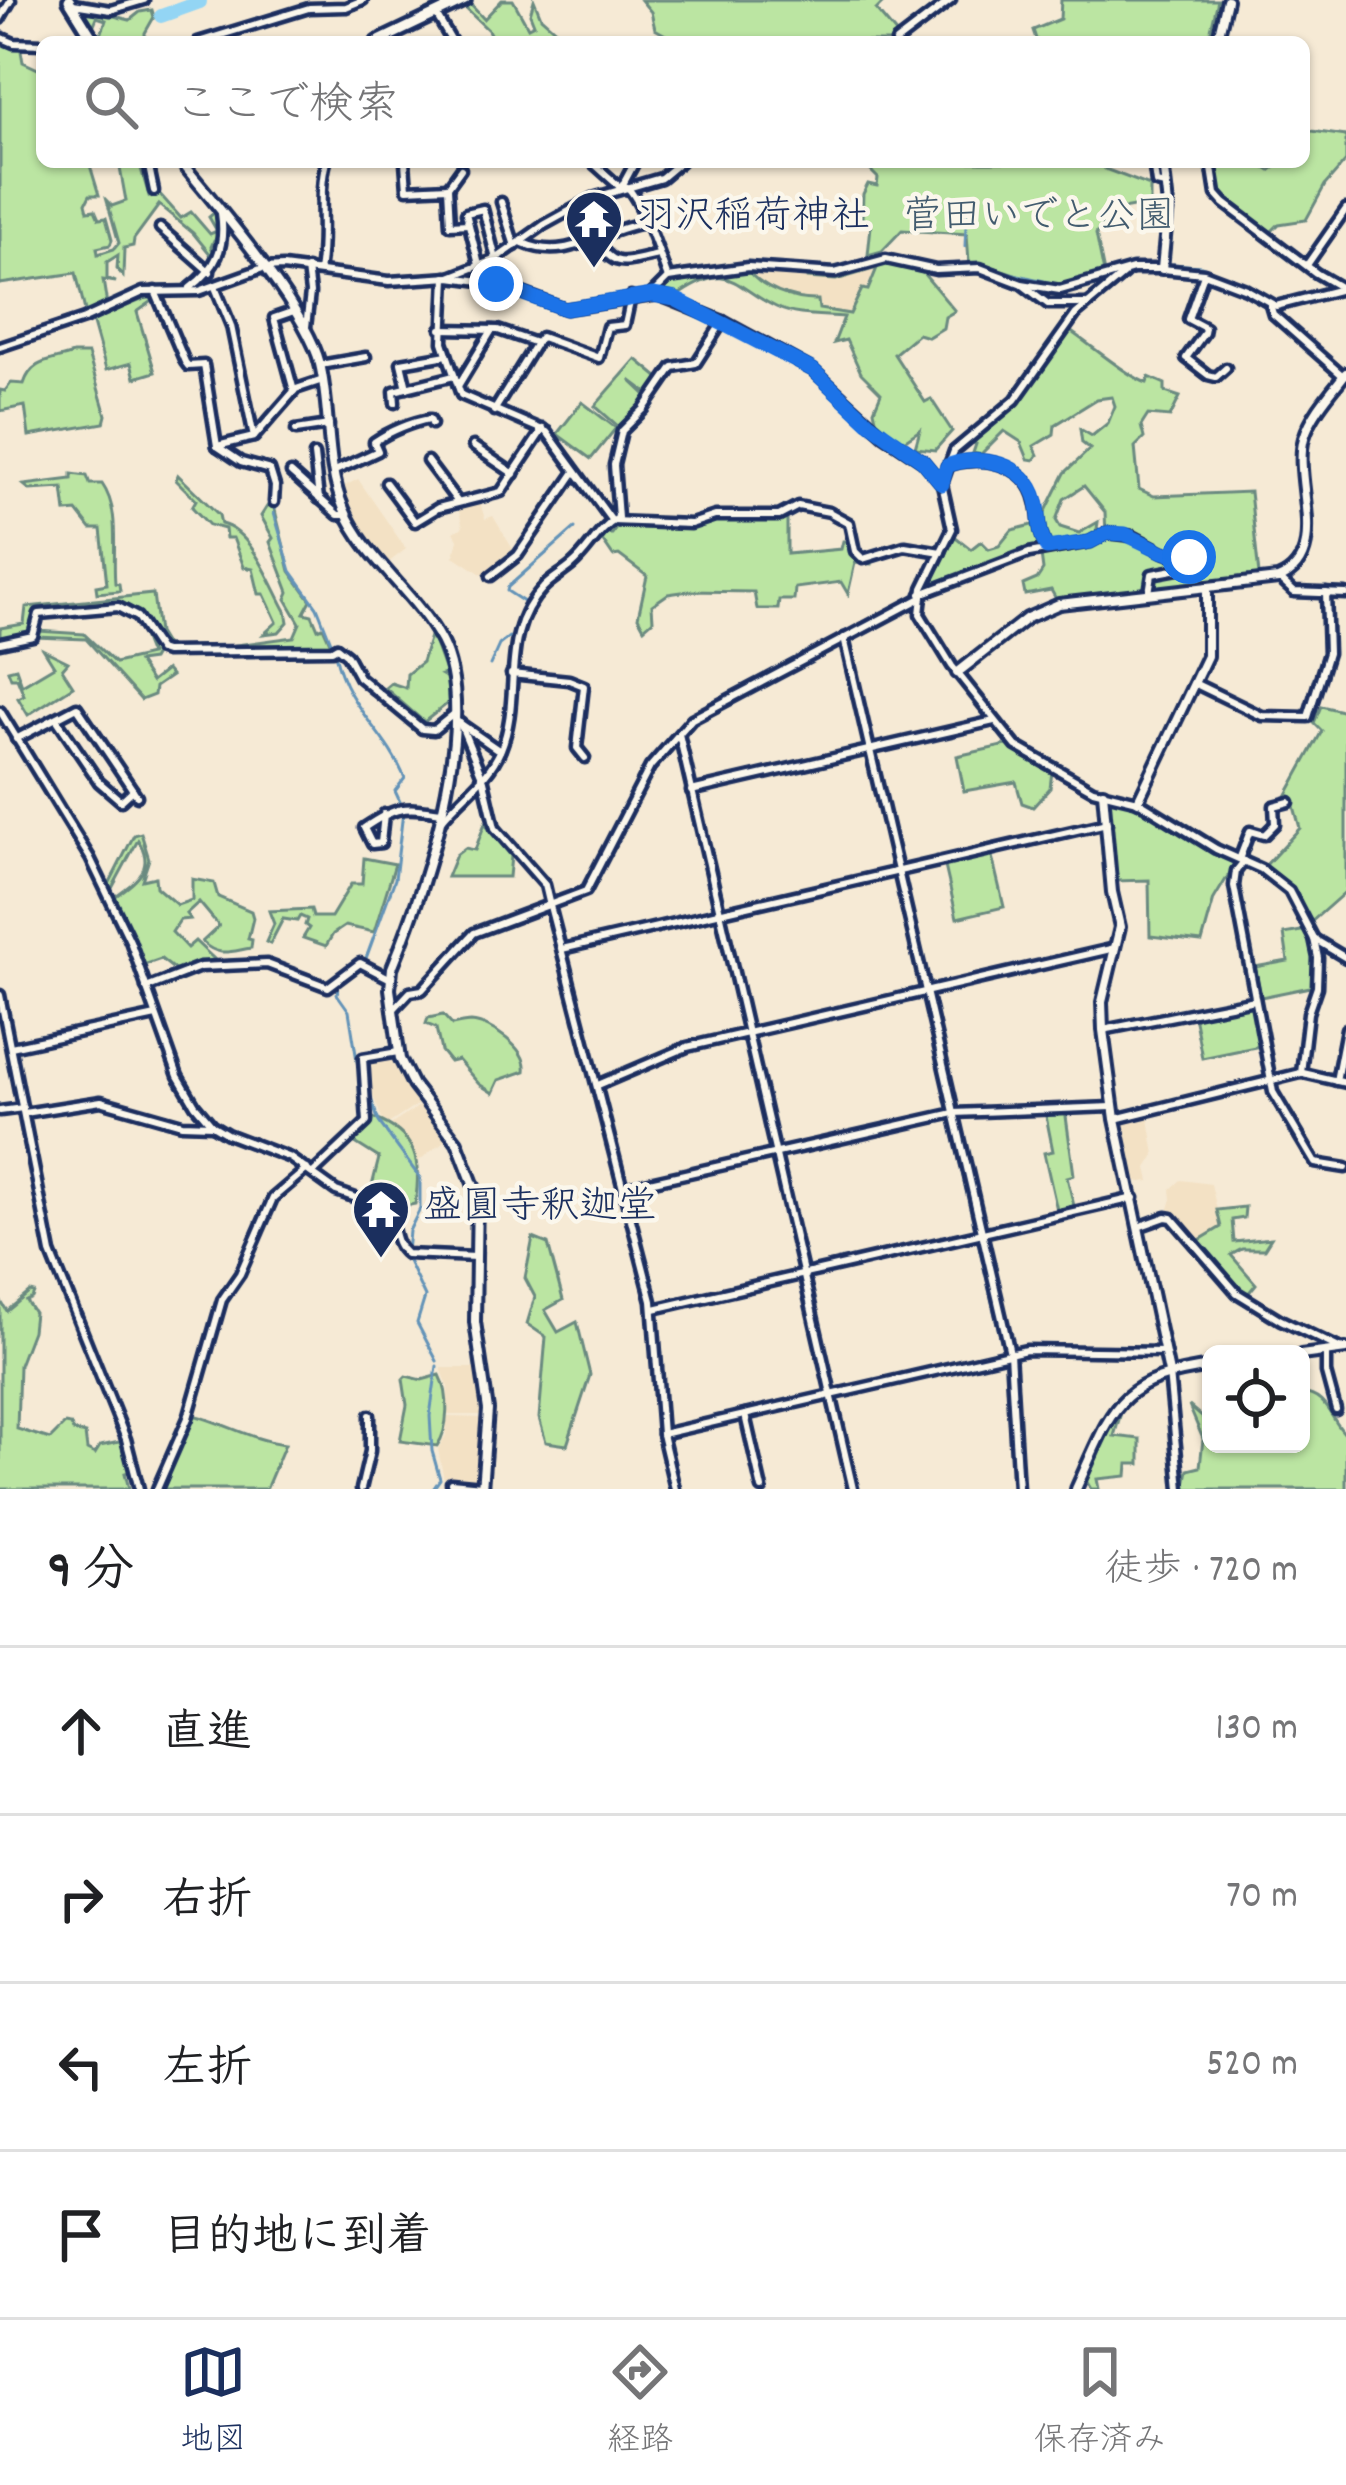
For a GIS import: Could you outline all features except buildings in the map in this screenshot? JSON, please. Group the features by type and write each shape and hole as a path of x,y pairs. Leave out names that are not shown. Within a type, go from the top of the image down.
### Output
{"main road":[{"path":"70,2 91,36"},
{"path":"391,36 457,2"}],"street":[{"path":"0,20 11,0"},
{"path":"70,2 111,10 145,0"},
{"path":"218,36 309,8 346,7 363,0"},
{"path":"904,36 951,0"},
{"path":"1218,36 1227,0"},
{"path":"437,16 449,36"},
{"path":"0,37 36,44"},
{"path":"149,168 154,191"},
{"path":"191,168 306,328 320,364 335,471 347,515 441,640 454,676 456,719 440,823 430,868 389,978 398,1052 413,1085 457,1142 473,1179 475,1322 488,1411 482,1488 451,1483"},
{"path":"319,272 324,168"},
{"path":"405,168 407,189 448,187"},
{"path":"600,168 639,199 668,278"},
{"path":"624,187 632,168"},
{"path":"448,277 496,259 593,198 661,178 673,168"},
{"path":"1154,168 1156,183 1166,185"},
{"path":"1162,269 1168,206 1164,168"},
{"path":"1212,168 1216,194 1246,223 1344,288"},
{"path":"461,169 448,187 450,225 468,224"},
{"path":"501,202 518,244"},
{"path":"479,265 466,213 483,209 496,259"},
{"path":"1306,266 1346,209"},
{"path":"187,290 210,272 222,241 221,213"},
{"path":"518,244 555,251 611,229 645,223"},
{"path":"160,228 210,272"},
{"path":"595,237 614,262 659,255"},
{"path":"653,295 668,278 748,267 835,273 886,259 936,270 980,268 1048,290 1074,289 1127,271 1204,273 1270,304 1274,314 1323,354 1324,362 1345,375 1305,436 1305,553 1292,572 1280,579 1068,602 1039,611 957,673"},
{"path":"0,346 84,319 130,296 215,286 263,268 307,269 389,281 448,277 496,284 565,309 586,309 631,297 675,299 813,370 868,422 923,461 942,484 952,521 921,596 924,626 994,721 1026,754 1103,792 1138,801 1216,850 1269,874 1289,892 1314,939 1318,958 1318,987 1308,1013 1301,1072"},
{"path":"306,328 307,269"},
{"path":"942,484 954,451 1015,400 1085,304 1127,271"},
{"path":"1204,273 1188,319 1204,328 1204,333 1186,358 1208,376 1216,377 1226,368"},
{"path":"448,277 441,329 466,399 543,429 612,521"},
{"path":"1022,284 1048,304 1085,304"},
{"path":"215,286 230,326 254,437"},
{"path":"1270,304 1344,288"},
{"path":"155,291 184,362 204,365 217,446"},
{"path":"494,410 541,338 598,358 607,327 626,325 631,297"},
{"path":"294,311 274,318 294,391"},
{"path":"440,823 467,792 484,781 500,752 515,638 531,605 618,518 614,465 622,431 644,410 674,367 696,363 724,321"},
{"path":"441,329 492,330 536,343"},
{"path":"395,403 394,391 456,381 492,330"},
{"path":"407,388 401,363 447,355"},
{"path":"320,364 365,357"},
{"path":"217,446 254,437 294,391 323,380"},
{"path":"335,471 378,451 374,442 386,434 416,421 430,419 432,424"},
{"path":"296,430 329,425"},
{"path":"386,483 415,522 458,502 501,492 543,429"},
{"path":"217,446 241,462 270,470 274,502"},
{"path":"472,446 514,474"},
{"path":"314,454 319,499"},
{"path":"947,466 966,458 985,460 1021,476 1034,494 1038,530 1047,548"},
{"path":"427,460 458,502"},
{"path":"491,576 518,555 575,471"},
{"path":"291,473 338,515 347,515"},
{"path":"612,521 691,524 715,517 779,515 798,506 829,512 849,523 855,551 863,559 904,546 940,552"},
{"path":"393,1010 410,992 422,990 474,933 576,896 591,885 638,788 680,734 710,707 921,596 1047,548 1090,542 1107,533 1125,534 1192,560 1188,566 1152,574 1148,593"},
{"path":"1280,579 1294,592 1346,594"},
{"path":"1138,801 1196,684 1209,647 1207,587"},
{"path":"1196,684 1262,716 1308,717 1328,653 1326,593"},
{"path":"0,643 33,635 39,614 112,605 137,616 165,652 337,647 359,676 422,729 434,730 456,719"},
{"path":"844,638 1010,1353 1018,1489"},
{"path":"512,674 584,686 577,748 585,758"},
{"path":"16,740 77,707 135,793 121,801 99,782 57,720"},
{"path":"0,711 90,858 130,941 178,1076 212,1125"},
{"path":"456,719 500,752"},
{"path":"456,719 484,781 497,834 545,885 654,1309 662,1434 675,1489"},
{"path":"691,791 994,721"},
{"path":"680,734 853,1489"},
{"path":"1103,792 1112,892 1120,924 1102,1002 1103,1030 1112,1107 1166,1352 1180,1489"},
{"path":"1289,802 1274,806 1275,824 1264,835 1250,831 1234,878 1271,1083 1315,1163 1346,1168"},
{"path":"384,814 381,844 372,844 364,828 384,814 405,806 441,812"},
{"path":"562,949 1107,823"},
{"path":"1314,939 1346,958"},
{"path":"597,1085 687,1047 1115,948"},
{"path":"146,988 189,969 210,966 273,964 328,987 360,964 389,978"},
{"path":"0,995 51,1253 98,1367 140,1489"},
{"path":"1103,1030 1255,1000"},
{"path":"10,1047 156,1016"},
{"path":"1336,1081 1346,1029"},
{"path":"157,1489 188,1418 221,1300 240,1274 273,1198 367,1122 363,1058 398,1052"},
{"path":"1115,1119 1301,1072 1346,1083"},
{"path":"0,1111 101,1101 182,1124 212,1125 310,1171 336,1191 384,1208 393,1238 406,1254 476,1257"},
{"path":"623,1189 954,1113 1112,1107"},
{"path":"654,1309 1135,1198"},
{"path":"1141,1226 1172,1218 1237,1293 1344,1349"},
{"path":"662,1434 1010,1353 1042,1348 1166,1352"},
{"path":"1310,1354 1344,1349"},
{"path":"1326,1352 1336,1410"},
{"path":"1087,1489 1078,1484 1118,1404 1142,1384 1169,1373 1202,1368"},
{"path":"361,1489 370,1450 370,1415"},
{"path":"745,1415 762,1489"}],"shaded area":[{"path":"878,267 851,314 818,309 817,300 789,299 754,279 747,269 836,280"},
{"path":"358,479 406,549 388,563 352,513 343,487"},
{"path":"480,503 485,519 493,516 514,551 486,577 454,556 458,539 454,532 463,527 458,508"},
{"path":"395,1055 420,1103 385,1126 365,1061"},
{"path":"421,1105 447,1139 416,1163 389,1126"},
{"path":"1148,1113 1155,1155 1147,1168 1150,1181 1141,1182 1134,1180 1120,1124"},
{"path":"1181,1180 1211,1184 1221,1227 1198,1241 1167,1215 1171,1189"},
{"path":"441,1368 476,1368 483,1415 447,1415 448,1386"},
{"path":"447,1417 483,1418 476,1483 444,1479 438,1449 446,1435"}],"green space":[{"path":"502,0 513,0 528,27 534,24 530,14 534,0 541,17 562,36 491,36 464,7 470,4 484,19"},
{"path":"641,0 878,0 882,4 876,10 898,36 667,36 655,29 651,12"},
{"path":"1061,0 1218,0 1209,36 1035,36 1033,30 1060,19"},
{"path":"79,7 130,20 152,10 154,17 145,36 101,36 106,20 97,17 92,29"},
{"path":"0,38 20,45 23,62 36,68 36,168 91,168 99,195 90,195 88,211 106,218 112,240 97,248 98,254 119,243 107,201 112,206 126,201 120,168 141,168 149,196 158,192 181,218 191,212 210,234 217,231 209,217 215,212 220,219 219,240 214,240 211,255 159,205 133,246 124,248 123,276 117,269 118,255 107,262 107,278 116,282 103,280 107,305 86,315 76,273 0,284"},
{"path":"1310,131 1346,136 1346,161 1325,185 1306,220 1279,224 1270,233 1230,206 1215,168 1310,168"},
{"name":"菅田いでと公園","path":"868,168 1105,168 1150,186 1150,204 1111,211 1096,234 1104,273 1053,284 969,262 967,234 902,230 882,251 868,255 871,226 862,219 863,194 868,184 877,186 878,178"},
{"path":"881,261 923,273 955,311 945,317 943,328 928,337 918,334 894,354 925,402 931,399 952,431 935,450 915,448 920,430 904,441 877,423 874,410 881,393 861,373 846,340 834,343 844,317 784,310 721,278 680,294 656,289 666,280 747,269 778,292 818,300 819,309 850,314 877,268 836,280 807,278 806,274 843,275"},
{"path":"151,296 154,300 137,312 155,372 135,378 131,363 106,370 92,320"},
{"path":"1070,331 1130,374 1147,383 1149,377 1165,384 1165,392 1180,397 1170,417 1148,415 1141,426 1144,438 1135,447 1139,489 1154,496 1250,492 1259,575 1056,599 1051,590 1025,595 1023,585 1043,570 1045,550 1093,546 1106,535 1105,512 1084,486 1064,499 1056,520 1060,527 1079,533 1098,522 1096,536 1021,552 925,588 952,534 971,549 981,541 989,549 999,546 1012,530 1040,523 1065,473 1090,449 1082,443 1080,429 1092,436 1108,423 1115,406 1112,397 1097,399 1055,425 1054,434 1034,446 1038,455 1034,460 1028,459 1021,442 1004,431 980,455 973,453 976,444 971,442 951,459 960,447 1012,409"},
{"path":"88,354 106,415 104,423 29,436 25,406 0,411 0,390 11,383 24,384 43,363"},
{"path":"636,359 659,378 650,395 630,380 648,397 620,428 595,406"},
{"path":"582,402 616,428 591,459 557,434"},
{"path":"72,474 87,476 90,484 102,484 108,495 114,519 115,583 120,591 97,593 96,586 107,584 101,529 91,529 77,511 66,512 63,488 30,490 24,485 72,479"},
{"path":"178,475 260,560 286,611 288,622 279,632 264,634 277,622 264,594 259,594 253,569 244,567 225,529 209,525 192,507 196,500 176,480"},
{"path":"268,505 274,506 290,571 311,600 304,613 312,615 318,629 323,627 332,647 208,650 166,649 141,614 114,603 33,613 31,633 0,639 0,628 24,624 26,607 153,594 158,633 166,646 207,649 294,637 300,623 286,599 289,592 270,542 273,538 261,516"},
{"path":"787,515 787,554 841,549 843,541 851,541 857,558 872,560 872,564 855,563 848,594 841,582 795,588 794,600 779,600 778,609 757,609 754,592 668,594 652,605 653,620 644,628 638,617 647,576 619,555 613,556 602,540 619,524"},
{"path":"136,619 156,653 152,660 138,662 151,682 166,670 171,676 155,687 154,695 141,700 86,639 36,637 38,631 84,634 115,663 150,655"},
{"path":"431,633 446,674 442,675 447,678 448,703 424,722 385,688 391,683 406,688 407,674 422,662"},
{"path":"44,650 68,662 62,669 73,686 28,715 18,698 24,695 17,678 11,678 8,670 16,668 22,685 54,666"},
{"path":"1321,706 1346,712 1346,891 1310,923 1288,886 1265,866 1300,828 1292,799 1284,800 1322,731 1314,723"},
{"path":"1011,744 1052,771 1050,788 1033,807 1022,803 1016,782 964,791 957,756"},
{"path":"1108,795 1136,802 1237,861 1214,899 1202,942 1150,936 1149,880 1115,881"},
{"path":"485,823 511,856 509,877 447,877 456,855 465,848 475,850"},
{"path":"141,833 149,859 142,880 155,877 156,887 177,905 192,900 192,879 214,883 218,897 251,911 251,948 220,952 202,942 219,926 199,902 186,914 190,919 180,920 172,932 187,948 195,941 214,959 212,964 176,971 161,959 141,966 113,898 144,867 138,840 110,892 107,888 134,835"},
{"path":"991,852 1004,907 957,918 944,862"},
{"path":"364,858 395,864 374,932 345,926 326,946 303,938 309,928 307,919 300,916 297,921 283,919 270,944 266,942 274,924 269,911 311,909 313,917 331,917 351,884 362,884"},
{"path":"1307,930 1316,955 1315,986 1261,997 1255,967 1288,961 1284,934"},
{"path":"1252,1003 1260,1046 1202,1058 1194,1015"},
{"path":"443,1015 452,1025 479,1023 498,1032 521,1054 525,1071 499,1080 493,1093 479,1084 458,1060 450,1062 441,1051 436,1028 426,1024 428,1018"},
{"path":"1065,1109 1074,1175 1067,1177 1074,1206 1057,1210 1044,1153 1053,1151 1045,1111"},
{"path":"373,1118 399,1132 413,1151 418,1175 415,1204 392,1209 369,1198 379,1158 352,1141"},
{"path":"1245,1207 1244,1218 1232,1220 1234,1242 1271,1238 1264,1249 1242,1249 1231,1255 1256,1284 1247,1295 1198,1241 1221,1227 1217,1210"},
{"path":"533,1238 548,1244 563,1300 545,1310 558,1332 577,1322 590,1375 567,1445 546,1442 539,1418 546,1337 527,1324 535,1297 525,1278"},
{"path":"30,1292 32,1298 26,1301 34,1313 19,1365 17,1429 50,1439 65,1424 71,1425 73,1431 85,1434 87,1450 95,1454 100,1446 124,1441 133,1471 125,1473 129,1489 0,1489 0,1300 7,1311"},
{"path":"440,1375 447,1411 437,1446 400,1441 407,1405 403,1379"},
{"path":"1310,1395 1323,1403 1346,1435 1346,1489 1184,1489 1188,1470 1200,1467 1202,1448 1202,1453 1310,1453"},
{"path":"1189,1406 1202,1417 1202,1437"},
{"path":"193,1415 285,1444 266,1489 160,1489"},
{"path":"1120,1416 1114,1436 1140,1439 1140,1464 1128,1464 1127,1476 1097,1479 1099,1489 1091,1489 1085,1479 1114,1417"}],"waterway":[{"path":"161,16 200,2"},
{"path":"965,246 967,204"},
{"path":"968,263 1065,286"},
{"path":"1108,273 1151,264"},
{"path":"1173,264 1201,266 1246,284"},
{"path":"1251,287 1271,299"},
{"path":"274,473 277,478"},
{"path":"274,513 291,571 317,607 333,647"},
{"path":"527,604 507,591 508,587 575,528"},
{"path":"490,665 499,645 509,637"},
{"path":"335,654 348,689 405,778 395,791 401,804"},
{"path":"365,961 395,879 403,812"},
{"path":"896,876 921,986"},
{"path":"340,980 337,994 349,1011 359,1073"},
{"path":"924,999 947,1107"},
{"path":"369,1093 379,1122 420,1178 420,1209 409,1231 407,1252"},
{"path":"950,1120 1006,1362 1013,1489"},
{"path":"406,1257 425,1297 417,1323 437,1361"},
{"path":"433,1489 440,1479 430,1416 437,1366"}],"place":[{"name":"羽沢稲荷神社","path":"594,270"},
{"name":"盛圓寺釈迦堂","path":"381,1260"}],"route":[{"path":"496,284 565,309 653,295 675,299 813,370 868,422 923,461 942,484 947,466 966,458 1017,473 1034,494 1038,530 1047,548 1090,542 1107,533 1125,534 1163,552 1189,557"}]}
